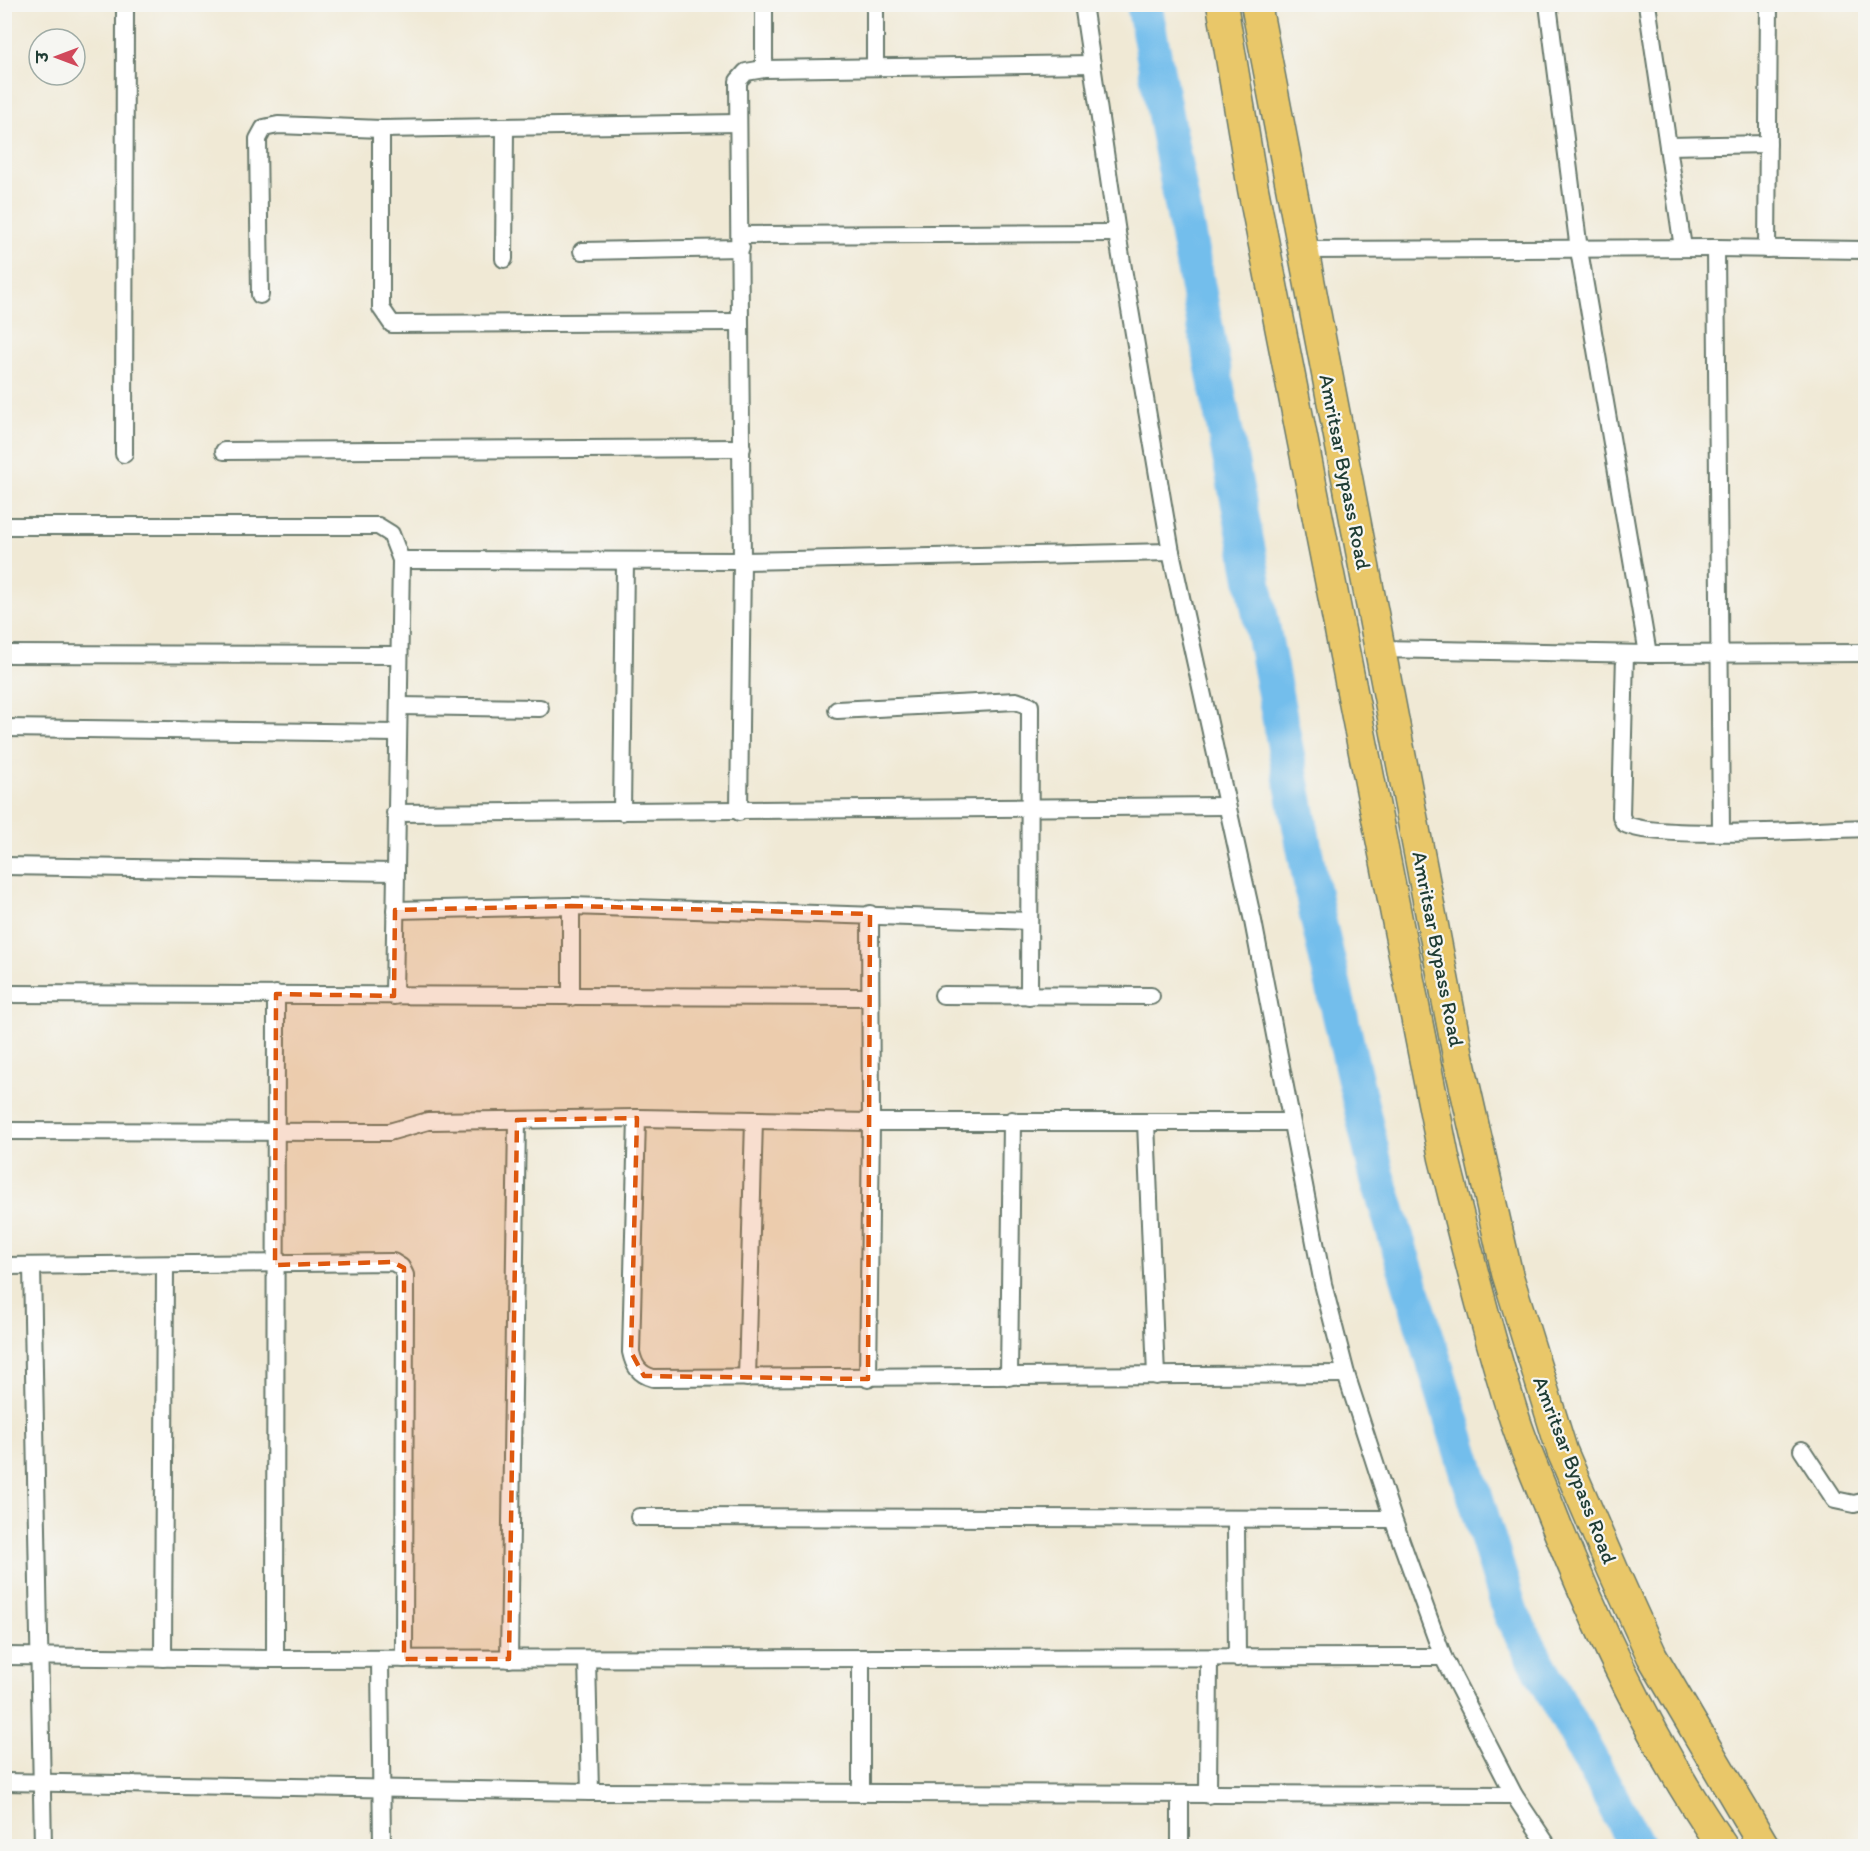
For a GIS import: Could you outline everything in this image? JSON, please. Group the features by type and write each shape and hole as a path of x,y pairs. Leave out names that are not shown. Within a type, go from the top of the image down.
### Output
{"highway":[{"name":"Amritsar Bypass Road","path":"1222,4 1253,189 1444,1158 1482,1312 1516,1422 1571,1563 1626,1680 1673,1767 1722,1846"},
{"name":"Amritsar Bypass Road","path":"1256,4 1301,250 1459,1061 1507,1273 1529,1351 1562,1451 1652,1656 1764,1846"}],"street":[{"path":"124,454 125,4"},
{"path":"764,4 764,69"},
{"path":"874,4 875,67"},
{"path":"1083,4 1117,233 1171,552 1253,921 1323,1284 1346,1374 1393,1519 1443,1657 1514,1795 1548,1846"},
{"path":"1548,4 1579,250 1648,654"},
{"path":"1647,4 1683,248"},
{"path":"1767,249 1769,4"},
{"path":"739,812 742,448 738,81 746,72 764,69 1092,64"},
{"path":"260,295 260,133 264,128 278,125 381,129 738,123"},
{"path":"504,259 505,127"},
{"path":"381,129 381,308 392,324 740,322"},
{"path":"1668,146 1768,144"},
{"path":"582,251 741,242 1117,233"},
{"path":"1301,250 1683,248 1866,250"},
{"path":"1716,248 1721,832"},
{"path":"224,451 742,448"},
{"path":"4,526 378,526 391,534 401,560 394,872 394,996"},
{"path":"401,560 742,561 1171,552"},
{"path":"622,812 626,561"},
{"path":"1379,649 1625,654 1866,653"},
{"path":"4,654 399,655"},
{"path":"1625,654 1621,816 1624,823 1638,830 1721,832 1866,828"},
{"path":"837,710 1016,701 1027,703 1032,712 1029,996"},
{"path":"399,706 540,708"},
{"path":"4,729 397,733"},
{"path":"395,813 739,812 1227,806"},
{"path":"4,866 394,872"},
{"path":"395,909 571,906 1029,921"},
{"path":"571,906 571,997"},
{"path":"868,1378 872,1122 870,914"},
{"path":"4,994 869,997"},
{"path":"275,1659 276,994"},
{"path":"943,995 1151,996"},
{"path":"4,1131 389,1132 428,1121 637,1118 872,1122 1011,1120 1290,1122"},
{"path":"637,1118 631,1352 634,1363 645,1376 653,1378 868,1378 1346,1374"},
{"path":"509,1659 517,1120"},
{"path":"747,1378 754,1120"},
{"path":"1009,1377 1011,1120"},
{"path":"1146,1122 1155,1376"},
{"path":"4,1266 393,1262 404,1271 404,1659"},
{"path":"32,1266 44,1846"},
{"path":"163,1658 165,1266"},
{"path":"1802,1450 1835,1500 1854,1504 1866,1501"},
{"path":"639,1517 1393,1519"},
{"path":"1236,1520 1237,1658"},
{"path":"4,1656 275,1659 1443,1657"},
{"path":"1208,1795 1209,1658"},
{"path":"380,1659 382,1846"},
{"path":"587,1659 590,1792"},
{"path":"861,1659 861,1794"},
{"path":"4,1782 590,1792 1514,1795"},
{"path":"1180,1795 1180,1846"}],"highlighted area":[{"path":"571,906 870,914 868,1379 644,1376 631,1352 637,1118 517,1120 509,1659 404,1659 404,1268 393,1262 275,1265 276,994 394,996 395,910"}],"waterway":[{"path":"1144,4 1317,915 1377,1175 1511,1614 1637,1846"}]}
